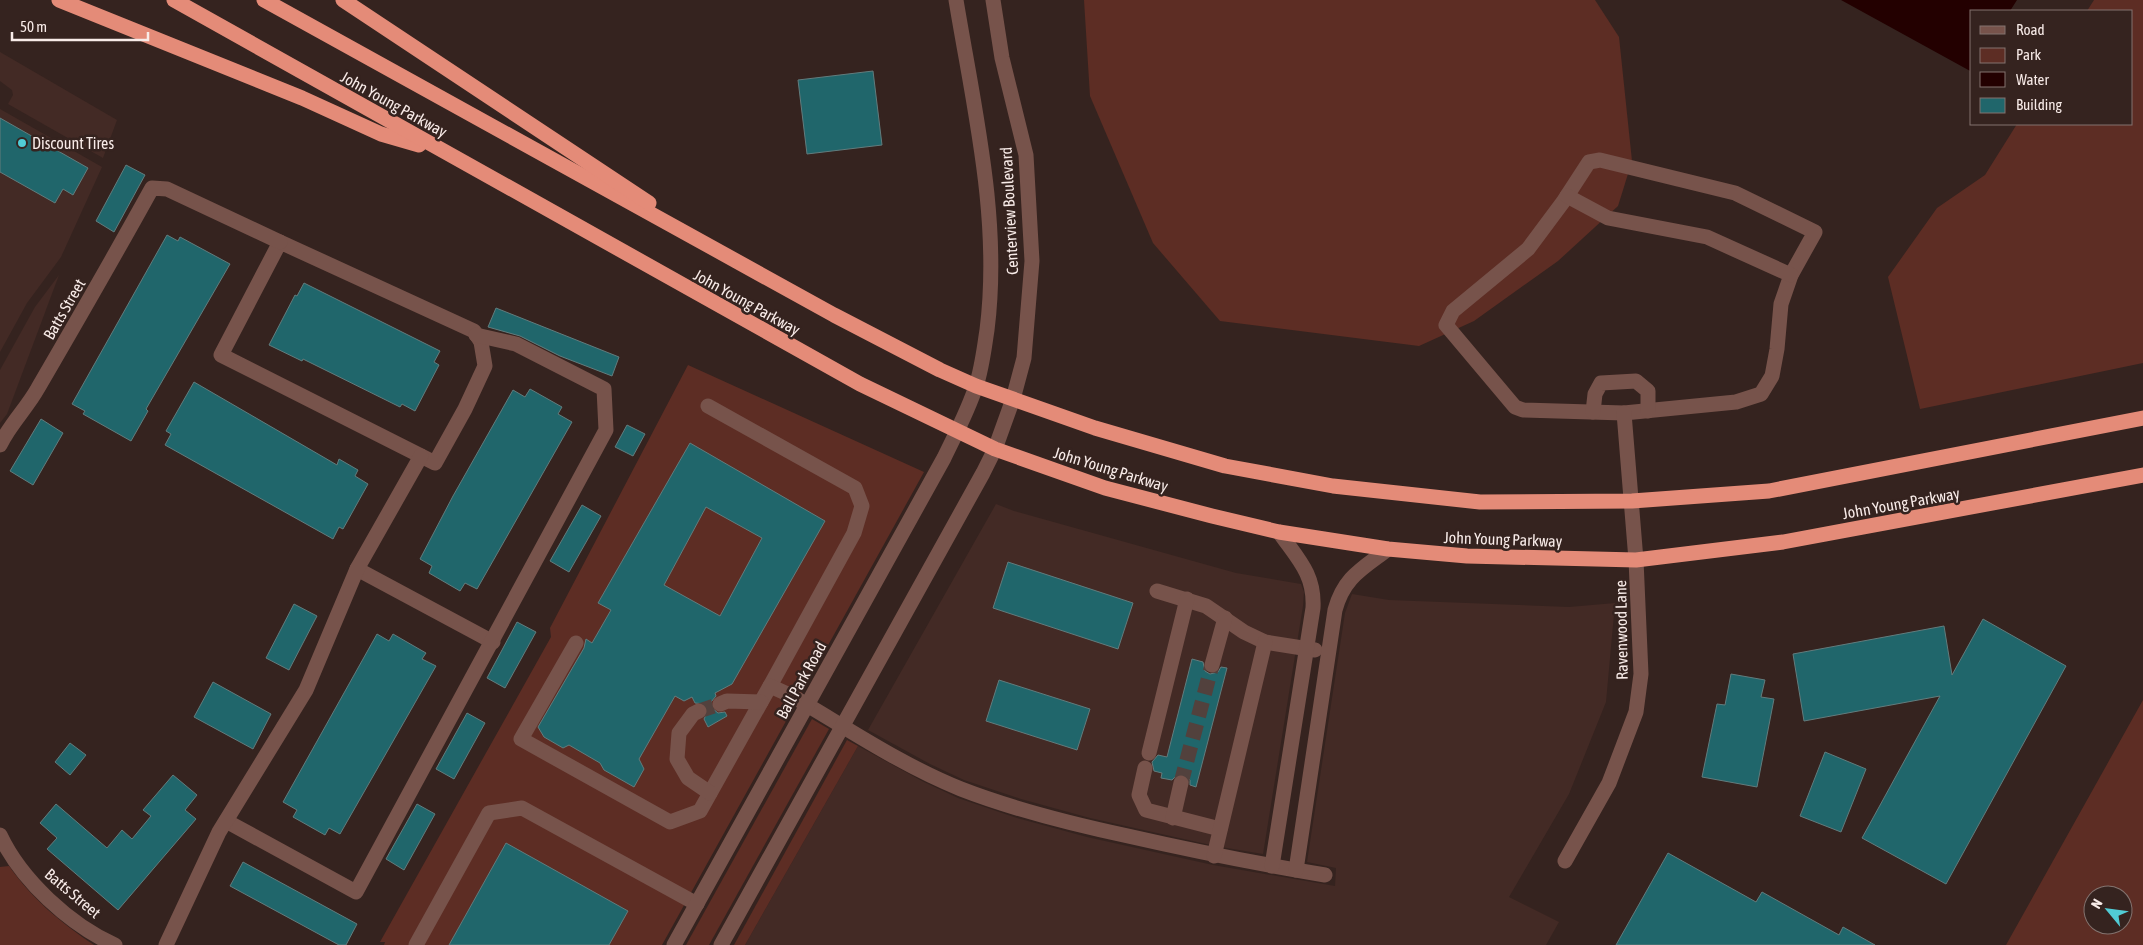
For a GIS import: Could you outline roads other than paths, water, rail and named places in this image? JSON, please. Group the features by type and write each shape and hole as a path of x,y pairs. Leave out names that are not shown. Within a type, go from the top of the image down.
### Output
{"highway":[{"path":"59,0 302,98 381,134 444,153"},
{"name":"John Young Parkway","path":"174,0 444,153 860,384 956,432 995,449 1105,488 1279,532 1388,549 1467,556 1636,560 1783,542 2143,475"},
{"name":"John Young Parkway","path":"264,0 738,262 890,344 976,386 1095,428 1225,466 1333,486 1480,502 1632,501 1769,491 2143,418"},
{"path":"343,0 738,262"}],"street":[{"name":"Centerview Boulevard","path":"956,0 986,179 991,265 989,311 984,348 976,386 956,432"},
{"name":"Centerview Boulevard","path":"993,0 1002,58 1026,155 1032,261 1024,358 1013,399 995,449"},
{"path":"1600,160 1735,193 1816,232 1791,275 1781,304 1777,349 1772,376 1760,394 1736,402 1624,413 1523,410 1515,407 1446,325 1452,311 1528,249 1567,196 1589,162 1600,160"},
{"name":"Batts Street","path":"0,445 7,431 32,399 108,269 152,188 167,189 280,242"},
{"path":"1567,196 1608,218 1707,237 1791,275"},
{"path":"280,242 474,331 481,342 485,366 465,409 435,463 221,355 280,242"},
{"path":"226,821 356,892 493,642 606,430 604,389 516,344 476,336"},
{"path":"1593,412 1595,394 1601,383 1636,381 1648,391 1648,411"},
{"path":"576,643 521,739 670,822 700,811 854,533 862,506 855,488 708,406"},
{"name":"Ravenwood Lane","path":"1565,861 1609,783 1636,712 1641,674 1636,560 1624,413"},
{"name":"Ball Park Road","path":"674,945 944,458 956,432"},
{"path":"722,945 995,449"},
{"path":"166,945 226,821 306,690 356,569 421,456"},
{"path":"1272,866 1314,591 1307,572 1279,532"},
{"path":"1296,870 1338,596 1350,578 1388,549"},
{"path":"356,569 493,642"},
{"path":"1157,591 1206,606 1244,632 1265,642 1328,652"},
{"path":"1149,753 1186,599"},
{"path":"1212,665 1225,618"},
{"path":"1214,856 1265,642"},
{"path":"770,686 926,773 969,792 1089,827 1214,856 1325,875"},
{"path":"720,704 727,701 761,702"},
{"path":"700,712 692,714 679,733 677,759 688,778 710,793"},
{"path":"1145,768 1139,795 1146,810 1220,829"},
{"path":"1174,818 1182,783"},
{"path":"416,945 489,813 497,810 522,808 697,904"},
{"name":"Batts Street","path":"0,835 33,884 66,915 102,939 115,945"}],"water":[{"path":"1841,0 2017,0 2011,10 1970,10 1970,71"}],"tunnel":[{"path":"1181,783 1212,665"},
{"path":"699,711 720,704"}],"place":[{"name":"Discount Tires","path":"22,143"}]}
